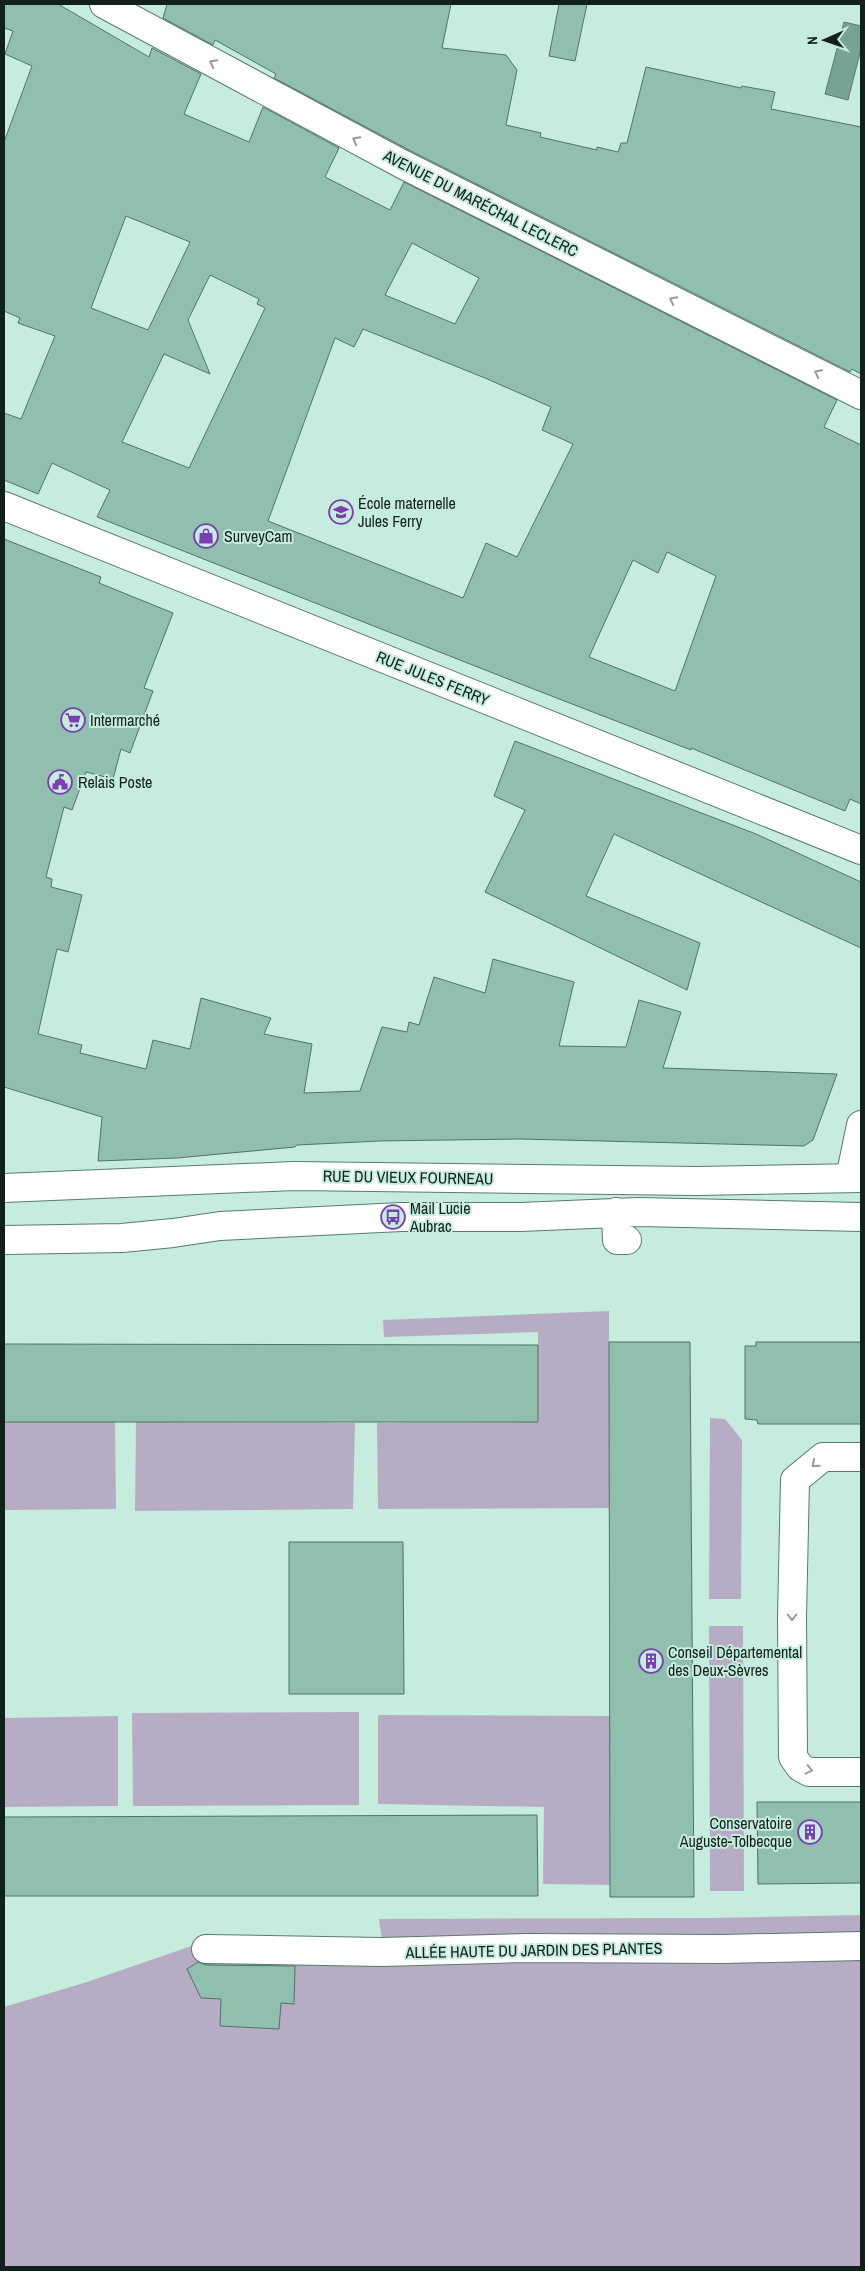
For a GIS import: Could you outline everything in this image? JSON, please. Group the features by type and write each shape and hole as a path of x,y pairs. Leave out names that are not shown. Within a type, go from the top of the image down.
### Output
{"street":[{"name":"AVENUE DU MARÉCHAL LECLERC","path":"104,4 402,164 861,395"},
{"name":"RUE JULES FERRY","path":"4,506 861,850"},
{"path":"856,1178 861,1125"},
{"name":"RUE DU VIEUX FOURNEAU","path":"4,1188 294,1176 697,1181 856,1178"},
{"path":"4,1240 122,1238 220,1226 326,1219 521,1217 616,1212 861,1218"},
{"path":"616,1212 617,1240 628,1240"},
{"path":"861,1457 823,1457 795,1480 792,1617 793,1757 800,1768 810,1772 861,1772"},
{"name":"ALLÉE HAUTE DU JARDIN DES PLANTES","path":"206,1949 382,1952 526,1948 723,1949 861,1946"}],"shaded area":[{"path":"844,22 861,26 861,49 848,100 825,94"},
{"path":"609,1311 609,1508 378,1509 377,1423 538,1422 538,1332 384,1337 383,1320"},
{"path":"710,1418 725,1419 742,1440 741,1599 709,1599"},
{"path":"4,1422 115,1422 116,1509 4,1510"},
{"path":"136,1422 355,1423 353,1509 135,1511"},
{"path":"709,1626 743,1626 744,1891 710,1891"},
{"path":"359,1712 359,1805 133,1806 132,1713"},
{"path":"378,1715 610,1716 610,1885 543,1884 544,1807 378,1804"},
{"path":"118,1716 118,1806 4,1807 4,1718"},
{"path":"861,1915 861,2267 4,2267 4,2007 87,1982 206,1941 382,1940 379,1919 710,1918"}],"building":[{"path":"4,4 58,4 149,57 152,48 201,74 184,114 249,142 263,107 339,148 325,177 390,210 404,182 837,400 824,427 861,445 861,804 850,799 845,811 691,748 691,750 536,690 97,517 110,490 52,463 38,494 4,480 4,413 21,419 55,336 18,323 20,318 4,311 4,142 32,66 5,54 13,31 4,28","holes":["126,216 190,242 148,330 91,308","412,243 479,278 455,324 385,295","210,275 259,299 257,304 265,308 189,468 122,442 164,354 210,374 188,320","363,329 551,407 542,430 573,444 517,557 486,543 463,598 268,521 335,338 354,347","667,552 716,576 675,691 589,657 633,560 658,573"]},
{"path":"167,4 451,4 442,48 506,55 517,70 506,125 541,133 540,137 597,150 597,147 618,152 621,143 627,143 646,67 741,88 742,86 775,92 771,109 861,127 861,374 852,369 850,372 409,150 274,78 276,74 215,40 213,45 163,18"},
{"path":"559,4 587,4 575,61 549,56"},
{"path":"4,539 101,577 99,583 173,613 144,688 153,691 130,753 121,749 113,779 86,772 72,810 64,807 46,877 52,879 51,887 82,895 68,952 57,949 38,1034 82,1045 80,1053 146,1069 153,1040 190,1049 201,998 271,1018 264,1034 312,1044 304,1093 360,1091 382,1027 407,1032 409,1022 419,1025 434,977 485,993 493,959 574,982 559,1046 626,1047 639,1000 681,1012 663,1068 837,1074 813,1140 804,1146 520,1139 379,1141 297,1145 295,1147 177,1158 98,1161 102,1117 4,1087"},
{"path":"515,741 756,834 861,882 861,948 614,834 586,896 700,943 687,990 485,892 525,810 494,796"},
{"name":"Conseil Départemental des Deux-Sèvres","path":"609,1342 690,1342 694,1897 610,1897"},
{"path":"756,1342 861,1342 861,1424 758,1424 757,1420 745,1419 745,1346 756,1346"},
{"path":"4,1344 538,1345 538,1422 4,1422"},
{"path":"289,1542 403,1542 404,1694 289,1694"},
{"name":"Conservatoire Auguste-Tolbecque","path":"757,1802 861,1802 861,1883 758,1884"},
{"path":"537,1815 538,1896 4,1896 4,1817"},
{"path":"198,1962 206,1965 295,1966 294,2004 281,2003 279,2029 220,2026 221,1999 201,1998 187,1969"}],"place":[{"name":"École maternelle Jules Ferry","path":"341,512"},
{"name":"SurveyCam","path":"206,536"},
{"name":"Intermarché","path":"73,720"},
{"name":"Relais Poste","path":"60,782"},
{"name":"Mail Lucie Aubrac","path":"393,1217"},
{"name":"Conseil Départemental des Deux-Sèvres","path":"651,1661"},
{"name":"Conservatoire Auguste-Tolbecque","path":"810,1832"}]}
